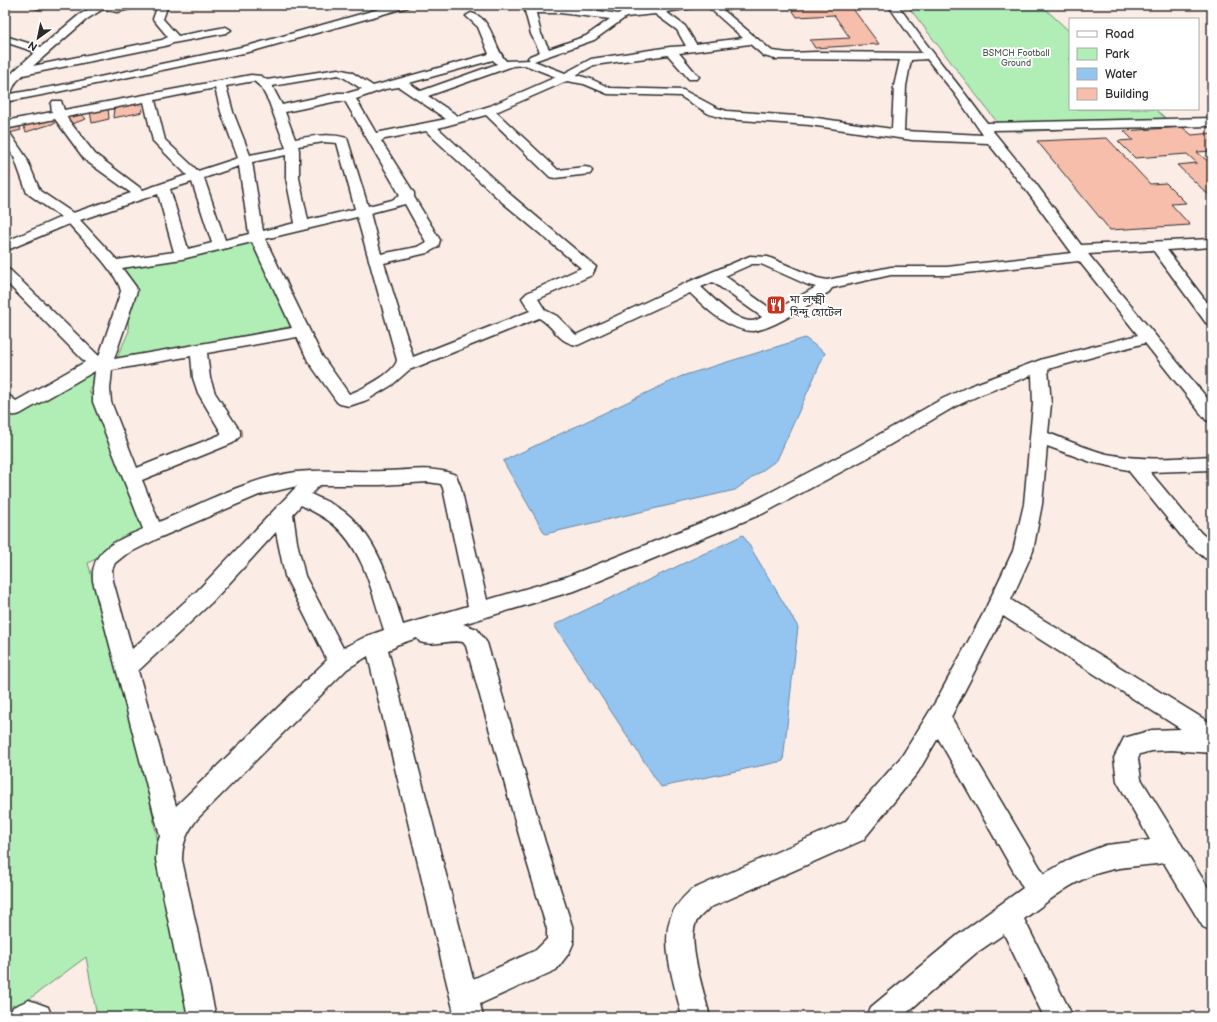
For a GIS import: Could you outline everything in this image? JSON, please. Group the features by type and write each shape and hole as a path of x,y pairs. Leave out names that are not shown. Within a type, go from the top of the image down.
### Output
{"street":[{"path":"37,5 46,5"},
{"path":"5,92 11,80 42,51 83,18 102,5 117,9 134,5"},
{"path":"163,5 158,19 174,38 172,40"},
{"path":"19,72 54,65 137,60 253,48 404,5"},
{"path":"546,54 536,34 530,11 532,10 622,12 658,11 692,5"},
{"path":"711,5 768,54 782,56 930,56"},
{"path":"894,5 914,36 959,92 983,127 1031,187 1079,253 1212,416"},
{"path":"658,11 681,28 693,48"},
{"path":"420,94 584,41 622,12"},
{"path":"471,16 483,26 495,56 505,66"},
{"path":"5,98 57,89 137,60 172,40 226,30"},
{"path":"5,39 42,51"},
{"path":"5,246 71,218 163,189 245,160 324,138 374,140 377,137 387,134 456,120 488,111 566,77 593,54 638,55 753,40"},
{"path":"584,41 593,54"},
{"path":"615,49 638,55"},
{"path":"670,50 694,77"},
{"path":"277,110 338,97 349,97 495,56"},
{"path":"898,134 900,86 906,56"},
{"path":"137,60 146,98 159,141 162,146 182,162 197,177 220,246"},
{"path":"522,61 566,77 583,80 602,89 614,92 683,93 713,111 726,115 810,121 934,138 992,139"},
{"path":"54,65 58,115 90,157 142,195"},
{"path":"264,84 338,72 347,74 372,90"},
{"path":"5,125 251,78 261,80 272,97 292,147 291,157 295,197 303,225"},
{"path":"397,83 405,84 456,120"},
{"path":"220,84 227,112 245,160 257,237 314,357 343,398 347,400 363,395 384,383 404,366 540,313"},
{"path":"349,97 407,193 407,197 433,240 433,244 422,250 376,260"},
{"path":"488,111 555,174 585,171"},
{"path":"983,127 1212,122"},
{"path":"428,126 501,194 589,267 587,272 530,298 540,313 551,317 568,338 574,340 578,340 691,286 750,260 763,260 813,282 827,285 891,271 946,271 1079,253 1212,243"},
{"path":"5,135 20,157 34,193 71,218 113,265 129,291 100,365 102,402 154,532"},
{"path":"337,139 343,142 405,358 404,366"},
{"path":"163,189 182,255"},
{"path":"113,265 182,255 397,203 407,197"},
{"path":"1157,246 1212,320"},
{"path":"5,273 100,365"},
{"path":"715,276 773,317"},
{"path":"691,286 725,314 743,325 753,326 773,317 824,289 827,285"},
{"path":"8,408 100,365 302,331"},
{"path":"202,1017 169,860 168,848 172,834 181,819 189,810 339,662 352,653 374,642 570,584 756,508 863,452 948,403 1001,380 1040,366 1149,337"},
{"path":"132,477 227,440 231,436 231,431 205,391 202,380 199,349"},
{"path":"696,1017 680,944 682,922 692,908 700,899 854,831 910,764 938,717 999,604 1015,571 1025,545 1033,504 1042,404 1040,366"},
{"path":"1039,436 1091,455 1116,462 1133,464 1212,463"},
{"path":"1133,464 1194,538 1212,553"},
{"path":"172,834 126,668 102,570 108,558 118,550 154,532 254,489 295,479 442,476 449,480 452,488 479,611"},
{"path":"126,668 205,596 315,478"},
{"path":"298,496 339,518 357,536 376,573 396,636"},
{"path":"283,512 287,542 295,576 339,662"},
{"path":"999,604 1212,736"},
{"path":"457,632 470,635 476,643 533,842 560,929 560,944 546,960 467,1007 374,642 457,632"},
{"path":"938,717 1040,893"},
{"path":"1212,742 1167,738 1144,741 1132,746 1126,758 1129,781 1212,918"},
{"path":"894,1012 968,944 1008,914 1082,867 1100,860 1170,850"},
{"path":"1008,914 1059,1017"},
{"path":"23,1017 29,1014 38,1017"}],"green space":[{"name":"BSMCH Football Ground","path":"907,5 1041,5 1069,31 1069,110 1156,110 1171,123 1018,132 1000,126"},
{"path":"257,237 287,280 299,325 116,360 129,331 126,302 119,269 208,246"},
{"path":"96,370 95,378 89,390 146,531 88,563 139,745 192,1017 97,1017 86,957 5,1017 5,417"}],"water":[{"path":"805,338 825,353 777,460 735,490 545,534 503,461 682,376"},
{"path":"743,535 798,627 783,761 661,787 554,625"}],"building":[{"path":"789,5 850,5 879,44 815,48 810,40 850,38 834,15 797,17"},
{"path":"140,102 143,112 113,118 114,107"},
{"path":"108,107 109,119 92,123 90,111"},
{"path":"80,112 86,119 69,125 62,118"},
{"path":"50,117 55,123 26,132 22,123"},
{"path":"18,123 21,130 6,134 5,126"},
{"path":"1182,127 1192,135 1212,133 1212,151 1197,152 1212,165 1212,198 1177,165 1197,163 1187,154 1135,158 1118,141 1133,140 1124,131"},
{"path":"1107,138 1150,184 1166,183 1186,203 1171,204 1190,225 1110,230 1037,141"}],"place":[{"name":"মা লক্ষ্মী হিন্দু হোটেল","path":"776,305"}]}
